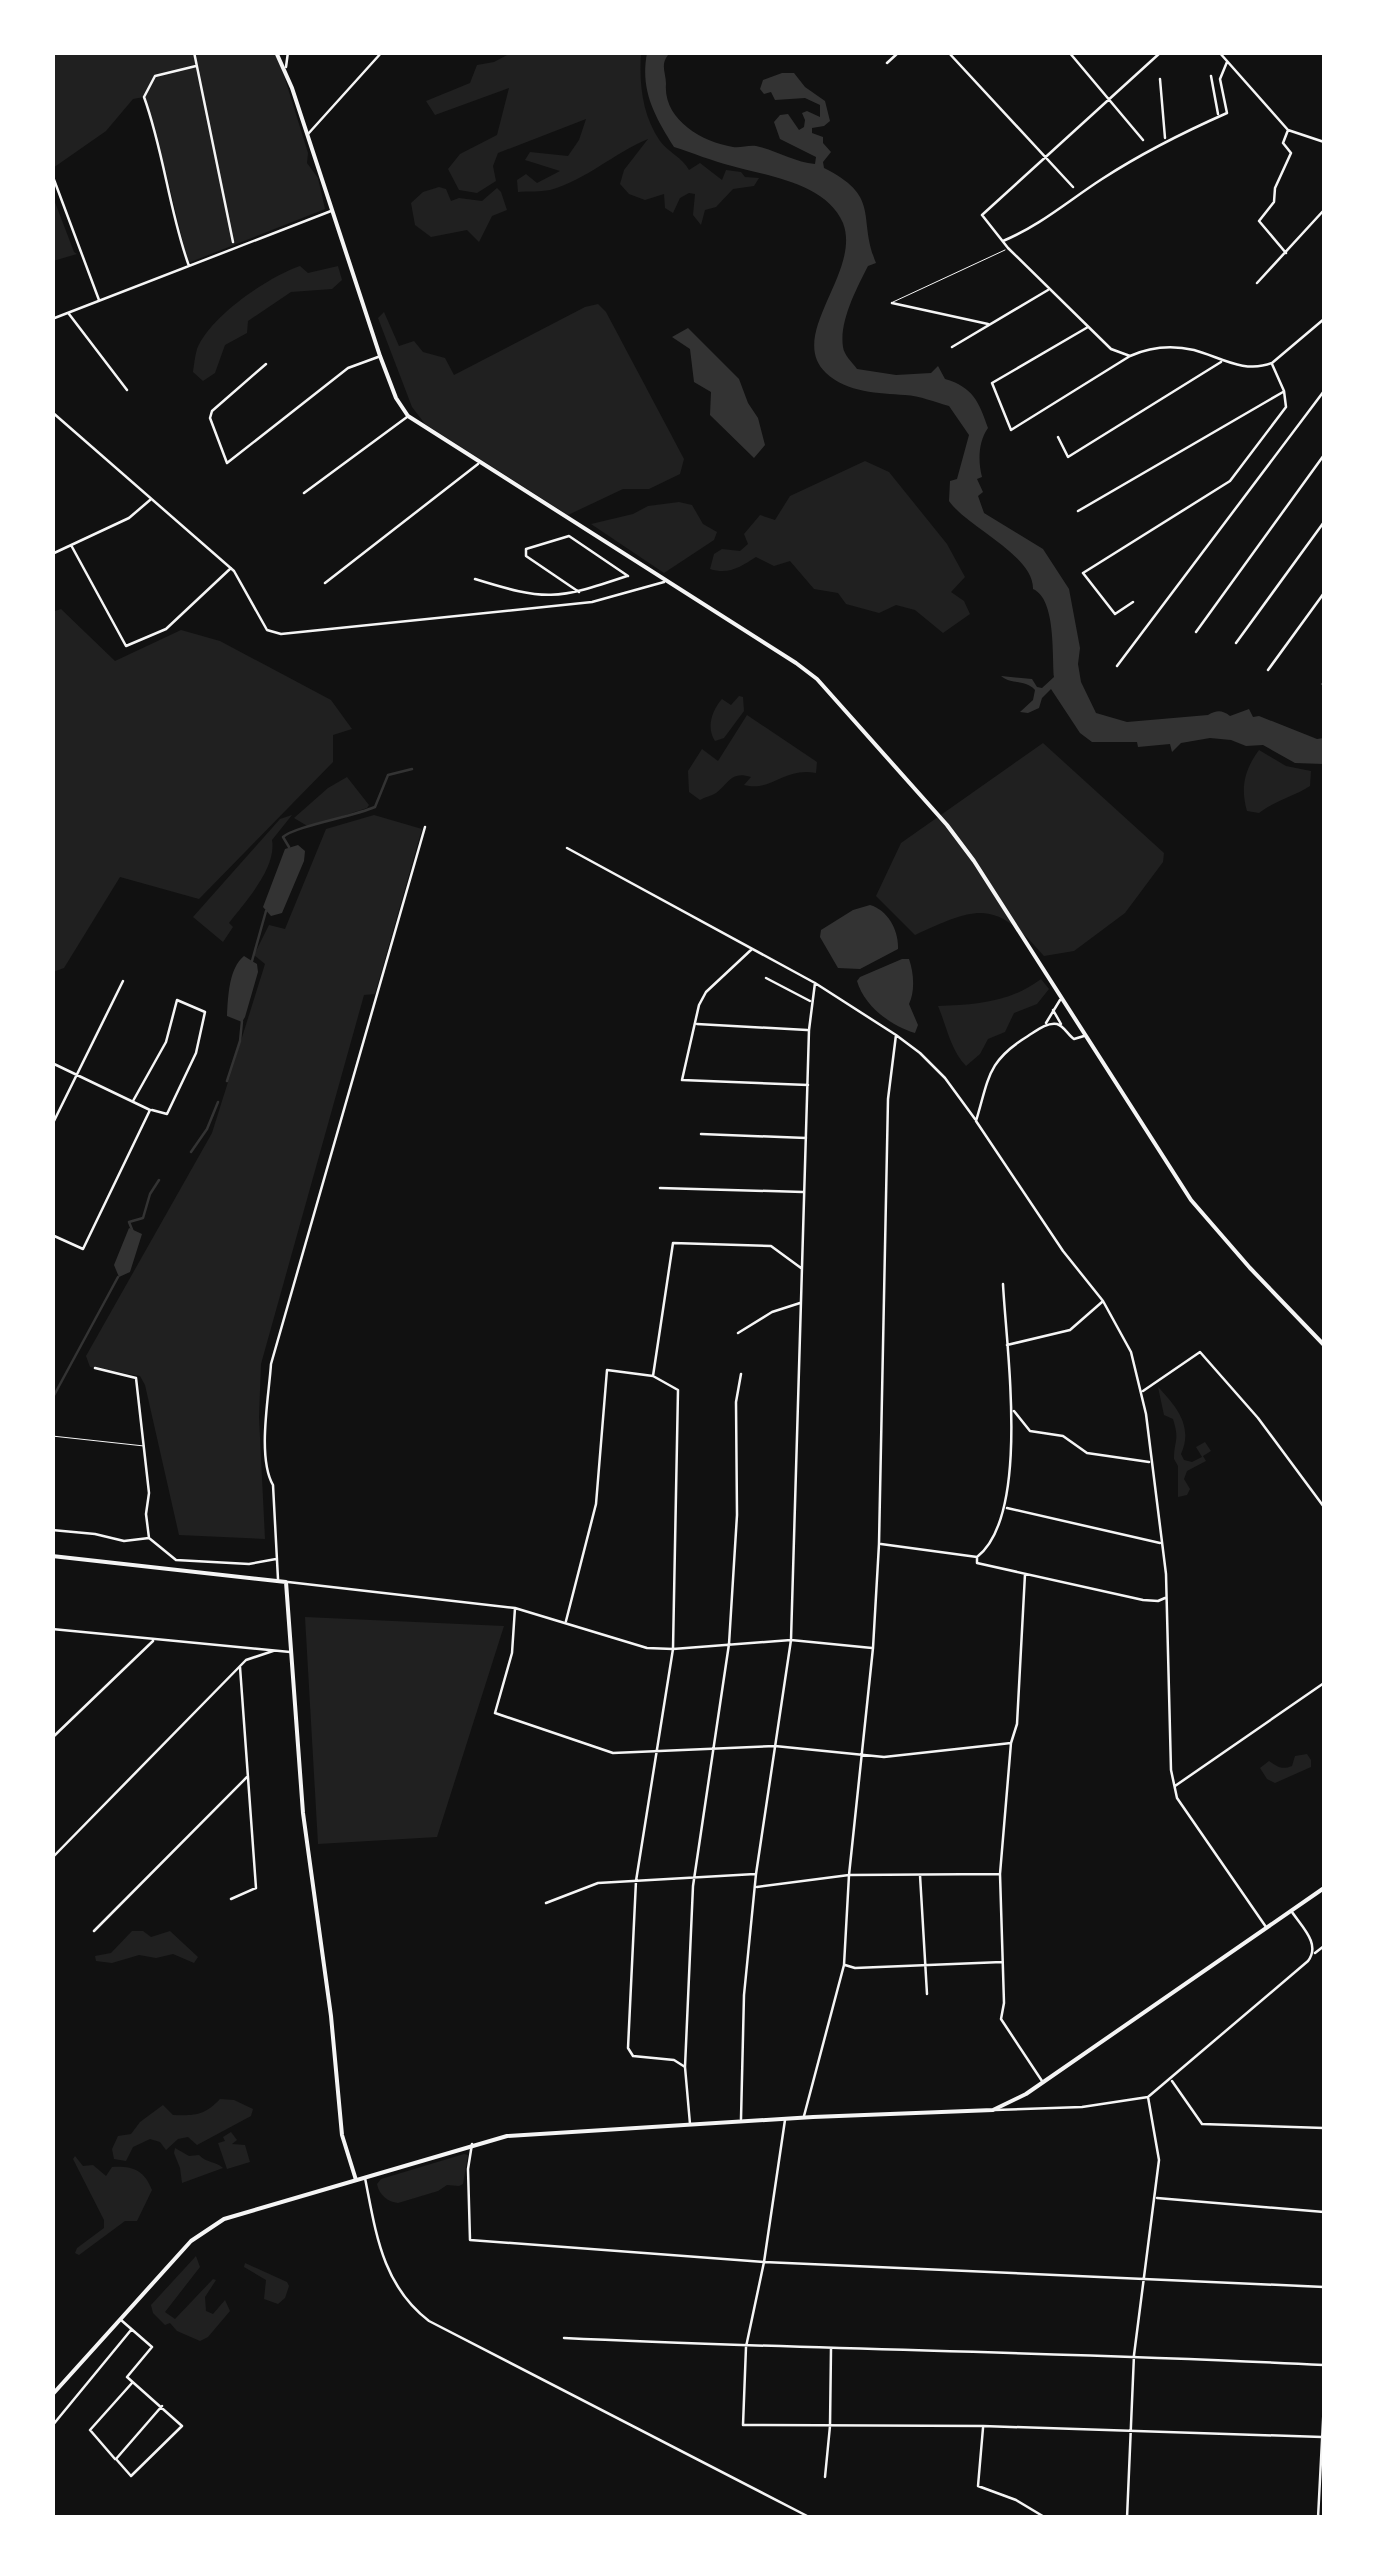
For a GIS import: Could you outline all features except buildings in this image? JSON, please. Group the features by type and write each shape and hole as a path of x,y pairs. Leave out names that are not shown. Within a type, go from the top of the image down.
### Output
{"street":[{"path":"194,52 233,242"},
{"path":"276,52 308,135 393,392 408,416 817,680 957,837 1191,1200 1324,1344"},
{"path":"284,74 288,52"},
{"path":"308,135 382,52"},
{"path":"888,62 898,52"},
{"path":"948,52 1073,187"},
{"path":"1069,52 1143,140"},
{"path":"1130,356 1111,349 1001,242 982,215 1161,52"},
{"path":"1219,52 1288,130 1324,142"},
{"path":"1001,242 1036,227 1078,194 1166,140 1227,112 1220,79 1228,62"},
{"path":"189,266 144,97 155,76 196,66"},
{"path":"1211,76 1218,116"},
{"path":"1160,80 1166,140"},
{"path":"1286,253 1259,222 1274,202 1275,188 1290,153 1282,143 1288,130"},
{"path":"53,176 99,301"},
{"path":"52,319 333,210"},
{"path":"1257,282 1324,210"},
{"path":"952,347 1050,289"},
{"path":"892,303 989,324"},
{"path":"68,313 127,390"},
{"path":"1089,326 992,383 1011,430 1150,347 1191,350 1250,368 1272,363 1324,319"},
{"path":"266,364 212,410 212,426 227,463 348,368 380,356"},
{"path":"1058,437 1068,457 1222,362"},
{"path":"1133,602 1115,614 1083,573 1230,481 1286,407 1272,363"},
{"path":"1078,511 1284,391"},
{"path":"1118,666 1324,391"},
{"path":"52,412 231,568 267,630 280,634 592,602 666,582"},
{"path":"304,493 408,416"},
{"path":"1196,632 1324,455"},
{"path":"325,583 480,463"},
{"path":"52,554 128,518 152,498"},
{"path":"1236,642 1324,522"},
{"path":"475,579 525,595 562,597 581,591 628,576 569,536 526,549 526,556 581,591 592,602"},
{"path":"71,545 126,646 166,629 231,568"},
{"path":"1268,670 1324,592"},
{"path":"278,1581 274,1485 267,1472 266,1446 270,1364 425,827"},
{"path":"566,848 815,982 920,1052 946,1078 1062,1251 1102,1301 1131,1352 1142,1392 1167,1597 1174,1787 1177,1798 1266,1928"},
{"path":"752,949 706,992 699,1005 682,1080 810,1085"},
{"path":"766,978 812,1002"},
{"path":"52,1126 123,981"},
{"path":"741,2121 743,2010 756,1874 791,1640 809,1030 815,982"},
{"path":"52,1064 150,1110 166,1114 196,1053 205,1012 176,1000 166,1042 133,1102"},
{"path":"1044,1026 1061,1000"},
{"path":"1052,1009 1074,1040 1085,1036"},
{"path":"696,1024 809,1030"},
{"path":"976,1121 993,1064 1012,1046 1044,1026 1062,1026"},
{"path":"804,2118 844,1965 849,1875 873,1648 879,1544 888,1099 896,1036"},
{"path":"52,1235 82,1249 150,1110"},
{"path":"700,1134 807,1138"},
{"path":"660,1188 805,1192"},
{"path":"654,1376 673,1242 770,1246 802,1269"},
{"path":"879,1544 977,1557 985,1551 1006,1507 1013,1410 1003,1284"},
{"path":"1006,1345 1070,1330 1102,1301"},
{"path":"738,1334 772,1312 802,1302"},
{"path":"1142,1392 1200,1352 1258,1418 1324,1507"},
{"path":"95,1368 136,1378 145,1447 144,1474 150,1493 146,1514 150,1538 176,1560 229,1564 277,1558"},
{"path":"566,1621 596,1504 606,1370 654,1376 678,1390 673,1649 636,1881 628,2048 633,2056 674,2060 685,2067"},
{"path":"690,2124 685,2067 694,1878 729,1644 740,1374"},
{"path":"1013,1410 1030,1431 1063,1436 1087,1454 1151,1462"},
{"path":"1006,1507 1160,1543"},
{"path":"52,1530 124,1541 150,1538"},
{"path":"52,1556 515,1608 647,1648 791,1640 873,1648"},
{"path":"977,1557 977,1562 1144,1600 1167,1597"},
{"path":"1025,1574 1017,1724 1000,1874 1004,2003 1000,2019 1043,2082"},
{"path":"286,1582 303,1813 331,2016 342,2136 356,2180"},
{"path":"515,1608 512,1652 496,1712 613,1754 775,1746 884,1757 1012,1743"},
{"path":"52,1628 292,1652"},
{"path":"52,1738 154,1640"},
{"path":"52,1858 246,1660 273,1651"},
{"path":"231,1899 256,1888 240,1668"},
{"path":"1174,1787 1324,1683"},
{"path":"94,1931 248,1776"},
{"path":"546,1903 598,1883 756,1874"},
{"path":"920,1874 927,1994"},
{"path":"755,1888 849,1875 1000,1874"},
{"path":"993,2110 1043,2082 1324,1888"},
{"path":"1291,1910 1314,1944 1314,1953"},
{"path":"52,2395 191,2241 212,2225 472,2144 537,2132 1082,2107 1148,2097 1324,1946"},
{"path":"844,1965 855,1968 1003,1962"},
{"path":"1171,2080 1202,2124 1324,2128"},
{"path":"1127,2518 1134,2355 1155,2198 1157,2136 1148,2097"},
{"path":"785,2118 764,2262 746,2347 743,2425 983,2426 1322,2438"},
{"path":"472,2144 468,2170 470,2240 764,2262 1324,2287"},
{"path":"365,2177 386,2270 405,2299 429,2321 811,2518"},
{"path":"1155,2198 1324,2212"},
{"path":"120,2319 152,2347 127,2376 182,2426 131,2476 90,2430 133,2382"},
{"path":"52,2426 132,2329"},
{"path":"564,2338 746,2347 1134,2355 1324,2365"},
{"path":"825,2477 831,2349"},
{"path":"1322,2518 1324,2402"},
{"path":"116,2459 162,2406"},
{"path":"983,2426 978,2486 1016,2500 1046,2518"}],"lane":[{"path":"892,303 1008,248"},
{"path":"52,1436 145,1447"}],"shaded area":[{"path":"53,53 277,53 308,153 307,163 318,178 325,209 188,263 144,97 133,99 106,131 53,168"},
{"path":"511,53 641,53 646,110 664,145 689,170 700,163 722,180 726,170 759,178 754,186 733,189 716,207 705,210 701,225 693,215 695,194 680,198 673,213 665,208 664,194 645,200 629,194 620,184 624,170 648,139 563,186 518,192 517,180 526,174 537,183 560,171 525,160 530,152 568,156 586,119 498,153 493,166 496,181 477,193 459,190 448,169 460,154 497,135 509,88 435,115 426,101 470,83 477,65"},
{"path":"647,53 676,54 668,55 664,66 671,108 686,127 721,144 756,146 815,164 816,157 780,139 774,122 780,115 788,114 799,130 804,127 802,113 807,111 820,117 820,105 805,98 775,100 771,92 764,94 760,89 763,80 794,73 805,87 825,101 830,121 812,128 812,133 823,137 831,152 823,162 824,168 854,189 861,199 876,263 868,266 850,305 842,337 845,353 857,369 896,375 931,373 938,366 945,379 962,386 974,397 988,428 980,452 982,477 977,479 983,492 978,496 984,513 1043,549 1069,589 1080,648 1081,682 1096,713 1127,722 1219,711 1230,716 1249,709 1253,717 1324,738 1324,764 1295,763 1263,745 1246,746 1210,738 1181,743 1172,752 1170,744 1138,747 1137,742 1092,742 1080,733 1051,689 1039,708 1020,712 1033,700 1035,690 1001,676 1032,679 1042,688 1054,677 1049,615 1023,565 949,501 950,481 957,479 969,435 949,406 853,388 826,373 816,358 814,340 843,262 843,223 835,209 810,190 674,147 650,102 645,79"},
{"path":"497,188 507,210 492,216 479,242 467,230 431,237 415,225 411,203 423,192 446,189 451,201 482,201"},
{"path":"53,197 77,254 53,261"},
{"path":"300,266 308,273 338,266 342,280 332,289 291,292 248,321 247,333 225,345 215,373 203,381 193,372 204,336 227,311 257,288"},
{"path":"598,304 606,312 684,459 680,474 649,489 623,489 568,515 425,424 412,407 378,318 384,312 399,346 414,341 423,352 445,358 454,375 585,307"},
{"path":"688,328 739,379 758,418 765,445 754,458 710,415 711,392 694,382 690,349 672,337"},
{"path":"865,461 889,472 947,544 965,577 951,592 964,601 970,614 943,633 915,610 896,605 879,613 846,604 838,593 814,589 790,561 774,566 756,557 729,570 710,569 714,554 722,549 740,551 748,544 744,534 760,515 775,520 790,496"},
{"path":"679,502 692,505 703,524 717,532 714,540 664,573 591,524 633,514 648,506"},
{"path":"61,609 115,661 181,630 220,641 331,700 352,729 333,735 333,762 199,899 120,877 64,968 53,972 52,612"},
{"path":"739,696 743,697 744,711 724,738 715,741 711,719 715,708 722,699 731,705"},
{"path":"747,715 817,762 816,773 795,773 754,786 744,785 751,777 739,775 700,800 689,792 688,771 702,749 718,761"},
{"path":"1043,743 1164,853 1163,862 1125,913 1074,951 1044,956 1012,925 985,913 955,918 915,935 876,896 901,843"},
{"path":"1259,750 1286,766 1311,771 1310,786 1259,813 1247,811 1244,786"},
{"path":"347,777 369,805 367,808 309,827 294,818 328,788"},
{"path":"292,815 272,840 265,873 229,923 233,927 223,942 193,917 280,819"},
{"path":"374,815 422,829 375,994 364,995 261,1364 259,1417 265,1539 179,1535 145,1385 140,1376 90,1367 86,1356 212,1133 265,964 254,955 269,925 285,929 326,829"},
{"path":"298,845 305,851 304,861 282,913 271,916 263,907 285,849"},
{"path":"870,905 891,922 898,949 860,969 838,968 820,937 821,930 853,910"},
{"path":"244,956 257,964 258,972 242,1022 227,1016 232,975"},
{"path":"909,959 912,970 909,1004 918,1025 915,1033 880,1014 857,981"},
{"path":"1041,979 1049,989 1037,1004 1014,1013 1005,1032 988,1039 980,1054 966,1066 952,1045 938,1006 1005,997"},
{"path":"129,1228 142,1234 130,1272 119,1277 114,1265"},
{"path":"1158,1387 1184,1425 1184,1460 1192,1462 1202,1457 1196,1447 1205,1442 1211,1451 1203,1456 1206,1461 1187,1471 1187,1495 1178,1497 1176,1432 1173,1419 1164,1415"},
{"path":"305,1617 504,1626 437,1837 318,1844"},
{"path":"1307,1754 1311,1767 1275,1783 1260,1768 1269,1761 1289,1767 1295,1756"},
{"path":"132,1931 143,1931 151,1937 170,1931 198,1957 194,1963 173,1954 156,1958 139,1955 112,1963 96,1961 95,1956 111,1953"},
{"path":"220,2099 234,2100 253,2109 251,2116 197,2145 188,2137 178,2139 166,2150 160,2142 150,2139 133,2147 126,2161 114,2159 112,2149 118,2136 131,2134 163,2105 173,2115 194,2115"},
{"path":"231,2132 237,2140 232,2144 245,2145 250,2162 227,2169 218,2143"},
{"path":"175,2148 189,2156 199,2155 223,2168 182,2183"},
{"path":"468,2155 463,2184 459,2186 447,2185 398,2203 384,2197 378,2188 381,2179"},
{"path":"75,2156 83,2166 93,2165 106,2176 112,2167 137,2171 152,2190 137,2221 125,2221 79,2255 75,2253 77,2248 104,2228 104,2220 73,2159"},
{"path":"196,2256 200,2267 165,2312 175,2319 216,2280 205,2297 206,2311 213,2314 225,2300 230,2311 200,2341 177,2331 170,2323 165,2325 151,2305"},
{"path":"245,2263 287,2282 285,2298 278,2304 264,2299 266,2280 244,2267"}],"waterway":[{"path":"289,847 283,837 289,833 375,807 388,775 412,769"},
{"path":"252,961 266,911"},
{"path":"227,1081 242,1021"},
{"path":"191,1152 207,1129 218,1102"},
{"path":"133,1232 129,1222 143,1218 159,1180"},
{"path":"52,1399 118,1277"}]}
